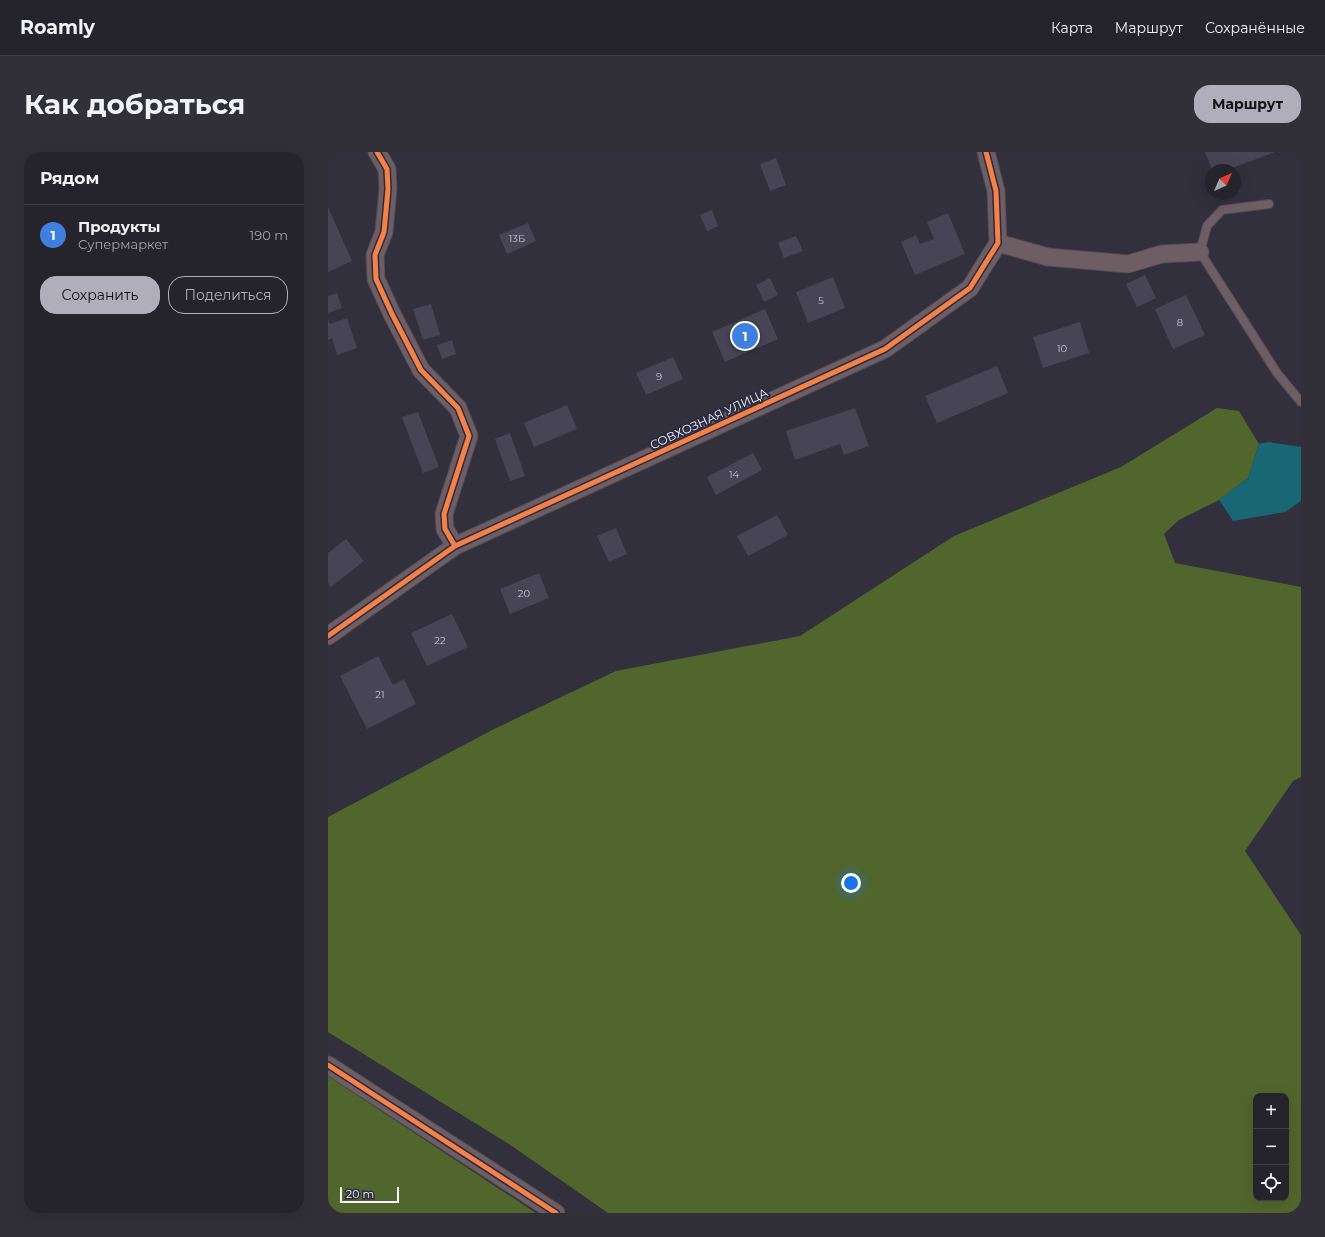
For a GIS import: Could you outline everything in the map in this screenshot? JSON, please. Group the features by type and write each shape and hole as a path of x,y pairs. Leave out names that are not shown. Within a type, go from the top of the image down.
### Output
{"street":[{"path":"377,152 387,169 388,189 384,232 375,255 376,279 421,370 458,408 469,436 444,514 445,529 455,546"},
{"path":"986,152 996,191 998,243 1048,257 1128,264 1162,254 1200,252"},
{"name":"СОВХОЗНАЯ УЛИЦА","path":"328,636 455,546 885,349 970,288 998,243"},
{"path":"328,1065 556,1213"}],"lane":[{"path":"1269,204 1222,210 1207,226 1200,252 1277,373 1301,402"}],"green space":[{"path":"1217,408 1239,411 1259,444 1248,478 1219,500 1179,520 1164,534 1175,563 1301,587 1301,777 1293,781 1245,851 1301,935 1301,1213 608,1213 512,1146 328,1032 328,817 494,729 616,671 800,636 954,536 1121,467"},
{"path":"328,1076 536,1213 328,1213"}],"water":[{"path":"1268,442 1301,447 1301,501 1285,512 1233,521 1219,500 1248,478 1259,444"}],"building":[{"path":"1205,152 1275,152 1241,165 1210,164"},
{"path":"776,158 786,185 770,191 760,164"},
{"path":"328,207 352,261 328,272"},
{"path":"712,210 718,226 707,231 700,215"},
{"path":"948,213 965,254 915,275 901,242 916,235 920,244 934,239 927,222"},
{"path":"528,223 536,241 507,254 499,235"},
{"path":"796,236 803,251 784,258 778,243"},
{"path":"1145,275 1156,298 1137,307 1126,284"},
{"path":"833,277 845,308 808,323 796,292"},
{"path":"770,278 778,295 764,302 756,285"},
{"path":"337,293 342,308 328,313 328,296"},
{"path":"1186,295 1205,335 1173,349 1155,309"},
{"path":"431,304 440,335 423,340 413,309"},
{"path":"765,309 778,339 725,362 712,332"},
{"path":"347,318 357,348 337,355 332,338 328,340 328,320 330,324"},
{"path":"1080,322 1089,353 1043,368 1033,337"},
{"path":"452,340 456,354 442,359 437,345"},
{"path":"673,357 683,379 646,395 636,373"},
{"path":"997,366 1008,393 937,423 925,396"},
{"path":"567,405 577,429 534,447 524,423"},
{"path":"855,408 869,446 844,455 840,444 795,460 786,431"},
{"path":"418,412 439,467 423,473 402,417"},
{"path":"510,433 525,476 510,481 495,439"},
{"path":"753,453 762,470 716,495 707,477"},
{"path":"777,515 788,535 748,556 737,536"},
{"path":"616,528 627,554 609,562 597,536"},
{"path":"346,539 364,561 331,587 328,583 328,553"},
{"path":"539,573 549,598 510,614 500,589"},
{"path":"452,614 468,647 427,666 411,633"},
{"path":"378,656 393,685 404,679 416,704 367,729 340,676"}],"cycle path":[{"path":"377,152 387,169 388,189 384,232 375,255 376,279 421,370 458,408 469,436 444,514 445,529 455,546"},
{"path":"328,636 455,546 885,349 970,288 998,243 996,191 986,152"},
{"path":"328,1065 556,1213"}],"place":[{"name":"Продукты","path":"745,336"}]}
